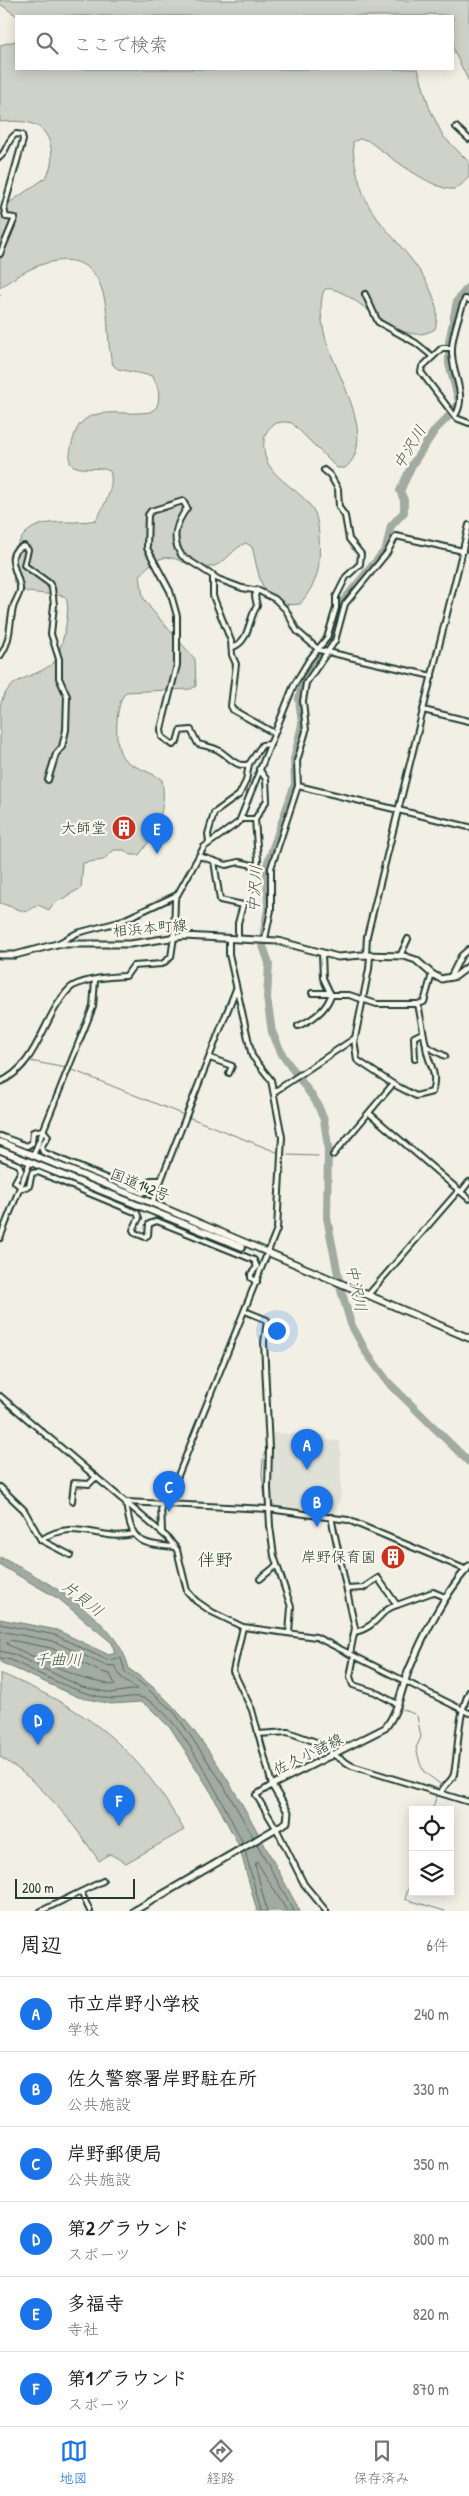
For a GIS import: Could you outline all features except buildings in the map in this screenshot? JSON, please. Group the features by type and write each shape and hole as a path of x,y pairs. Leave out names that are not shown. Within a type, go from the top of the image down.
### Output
{"highway":[{"name":"国道142号","path":"0,1142 32,1158 219,1238 258,1253 268,1254"},
{"name":"国道142号","path":"0,1150 32,1158 152,1203 469,1338"}],"main road":[{"name":"相浜本町線","path":"0,955 15,955 57,944 130,944 174,937 263,939 286,942 338,957 400,956 416,960 432,974 441,978 450,978"},
{"path":"450,978 459,975 469,966"},
{"name":"佐久小諸線","path":"134,1911 287,1822 289,1815 272,1785 382,1731 390,1721 405,1680 445,1597 468,1569"}],"street":[{"path":"456,127 469,139"},
{"path":"0,157 6,150 12,137 16,134 22,135 23,140 4,208 6,217 15,218 0,254"},
{"path":"365,294 375,319 416,343 432,356"},
{"path":"454,416 462,405 462,398 451,348 458,316 465,299 469,300"},
{"path":"451,348 445,348 432,356 421,368 421,373 454,416 469,423"},
{"path":"263,939 271,910 271,868 298,786 297,762 306,731 303,701 304,688 323,651 329,633 336,597 346,577 360,564 361,554 349,539 345,516 339,507 338,489 330,475 324,470"},
{"path":"249,764 237,764 217,750 198,744 192,731 188,729 180,731 177,742 173,745 161,735 177,666 177,616 170,591 147,548 149,512 183,501 186,508 179,520 175,533 179,552 186,559 197,563 213,575 242,588 257,590 279,602 288,612 297,631 323,651 432,676"},
{"path":"418,1004 427,1055 433,1064 432,1092 416,1096 393,1084 358,1060 354,1039 363,1001 368,956 367,936 468,537 469,525"},
{"path":"0,1082 10,1078 22,1068 47,1022 69,989 95,980 126,976 136,966 165,962 171,957 174,937 175,899 177,895 209,842 235,826 241,819 295,681 308,660 335,641 345,604 387,553 394,537 399,535 463,551"},
{"path":"0,656 8,640 13,608 20,590 20,582 11,569 10,560 14,552 24,546 28,550 24,565 49,583 52,588 54,605 51,634 59,659 59,678 67,696 66,730 62,747 56,754 48,780"},
{"path":"213,575 212,596 233,647 232,655 236,670 230,702 233,710 274,734"},
{"path":"233,647 240,644 247,632 251,616 257,606 255,596 257,590"},
{"path":"423,710 469,721"},
{"path":"209,842 208,834 214,813 239,795 246,781 249,764 262,745 270,744"},
{"path":"199,856 226,865 239,862 257,866 255,819 267,800 266,779 259,769"},
{"path":"298,786 469,827"},
{"path":"241,819 255,819"},
{"path":"214,860 220,900 243,905 238,923 238,939"},
{"path":"57,944 77,933 119,922 177,895"},
{"path":"168,1503 277,1231 283,1149 274,1092 269,1076 252,1056 229,954 229,939"},
{"path":"400,956 408,939"},
{"path":"450,978 461,956 469,948"},
{"path":"298,1026 315,1018 324,1008 330,994 323,978 322,953"},
{"path":"312,993 348,995 377,1004 418,1004 425,1001 432,974"},
{"path":"0,1238 92,1007 95,980"},
{"path":"152,1203 236,988"},
{"path":"415,1059 414,1037 422,1033"},
{"path":"274,1092 354,1039"},
{"path":"426,1046 445,1056"},
{"path":"210,1058 232,1066 229,1073"},
{"path":"333,1155 393,1084"},
{"path":"369,1113 469,1199"},
{"path":"0,1136 27,1146 32,1143 33,1132 43,1130"},
{"path":"43,1130 48,1136 42,1147 45,1153 142,1193 149,1190 151,1180 160,1180"},
{"path":"0,1157 19,1165 20,1171 15,1182 20,1187 27,1188 30,1186 30,1175 33,1172 47,1176 137,1213 138,1220 133,1230 139,1235 148,1235 149,1224 157,1221 254,1260 257,1267 252,1272 250,1278 257,1282"},
{"path":"368,1295 469,1182"},
{"path":"245,1311 267,1320 264,1342 269,1509 273,1552 291,1607 289,1633"},
{"path":"0,1396 162,1532 175,1547 185,1587 191,1597 212,1612 243,1627 316,1637 469,1713"},
{"path":"72,1501 74,1483 90,1484 96,1477"},
{"path":"0,1487 24,1510 41,1540 70,1555"},
{"path":"126,1502 161,1502 269,1509 331,1517 354,1522 468,1569"},
{"path":"126,1502 129,1525 134,1534 149,1545 175,1547"},
{"path":"161,1502 162,1532"},
{"path":"331,1517 355,1632 351,1669 353,1685 375,1692 397,1704"},
{"path":"41,1540 66,1529 114,1536 134,1534"},
{"path":"260,1579 277,1566"},
{"path":"347,1589 363,1588 378,1578 397,1605"},
{"path":"355,1632 371,1627 389,1608 434,1592 445,1597"},
{"path":"243,1627 233,1671 250,1705 272,1785 256,1796 304,1884 326,1911"},
{"path":"441,1793 454,1775 460,1742 462,1708 469,1692"},
{"path":"258,1734 292,1732 301,1738 330,1747 332,1756 352,1766 469,1802"},
{"path":"41,1911 103,1881"},
{"path":"81,1892 90,1911"}],"shaded area":[{"path":"0,0 469,0 469,82 454,51 454,15 16,15 0,4"},
{"path":"15,41 15,70 418,70 429,107 443,136 469,162 469,177 454,189 445,188 409,170 367,140 359,139 353,142 360,185 367,202 379,221 403,249 426,281 437,313 435,329 421,334 406,332 391,326 336,290 325,289 321,308 323,327 328,346 353,408 358,442 354,456 345,468 337,468 292,423 277,423 271,426 267,431 264,444 266,459 270,467 304,499 315,513 319,534 319,552 317,574 314,582 300,604 277,602 264,589 252,547 246,543 214,566 203,568 169,558 161,559 151,564 140,575 143,597 151,609 195,659 196,686 191,689 126,692 122,697 120,705 117,736 120,753 128,762 162,780 162,810 156,829 139,855 131,855 124,850 114,850 103,860 83,863 81,888 53,904 49,910 38,905 26,912 0,903 0,706 4,696 15,683 53,663 63,640 68,608 64,596 27,592 14,583 13,567 15,553 18,544 25,534 33,528 42,524 96,520 102,509 110,490 110,471 105,469 78,468 70,463 73,440 84,420 93,415 103,413 150,412 156,408 159,396 158,388 152,376 118,369 113,365 109,349 104,297 97,279 87,267 74,261 44,264 28,270 0,288 0,209 44,179 48,174 52,152 48,138 39,127 25,122 0,122 0,45"},
{"path":"272,1433 326,1435 327,1440 340,1441 341,1496 335,1514 272,1505"},
{"path":"0,1673 59,1701 107,1734 128,1753 147,1775 166,1800 184,1830 126,1863 110,1854 99,1861 67,1818 42,1790 0,1757"}],"water":[{"name":"千曲川","path":"0,1557 57,1589 95,1618 111,1634 122,1651 129,1669 157,1690 182,1716 227,1779 300,1911 257,1911 239,1846 211,1792 172,1730 149,1707 141,1702 111,1704 78,1697 0,1662 0,1619 57,1630 109,1655 115,1653 112,1643 59,1599 0,1565"}],"waterway":[{"name":"中沢川","path":"469,286 457,301 449,342 449,364 459,402 456,409 435,430 412,465 400,491 404,500 404,512 391,526 386,549 340,605 332,639 303,679 299,699 302,724 294,760 295,784 267,865 268,909 262,943 269,963 267,998 272,1032 283,1056 317,1103 324,1120 328,1146 327,1218 341,1290 351,1324 366,1352 388,1382 469,1462"},
{"path":"30,1061 66,1068"},
{"path":"13,1079 27,1066"},
{"path":"70,1069 184,1115"},
{"path":"188,1117 279,1153"},
{"path":"287,1155 318,1156"},
{"path":"264,1455 267,1446"},
{"path":"263,1459 262,1474 266,1506"},
{"path":"400,1708 414,1714"},
{"path":"417,1716 421,1737 416,1748 420,1763 424,1772 440,1784 438,1790"},
{"path":"433,1806 437,1795"},
{"path":"409,1886 405,1899 445,1911"}],"place":[{"name":"大師堂","path":"124,828"},
{"name":"多福寺","path":"157,854"},
{"name":"市立岸野小学校","path":"307,1470"},
{"name":"岸野郵便局","path":"169,1512"},
{"name":"佐久警察署岸野駐在所","path":"317,1527"},
{"name":"岸野保育園","path":"393,1557"},
{"name":"第2グラウンド","path":"38,1745"},
{"name":"第1グラウンド","path":"119,1826"}],"district":[{"name":"伴野","path":"215,1560"}],"water label":[{"name":"片貝川","path":"83,1598"}]}
